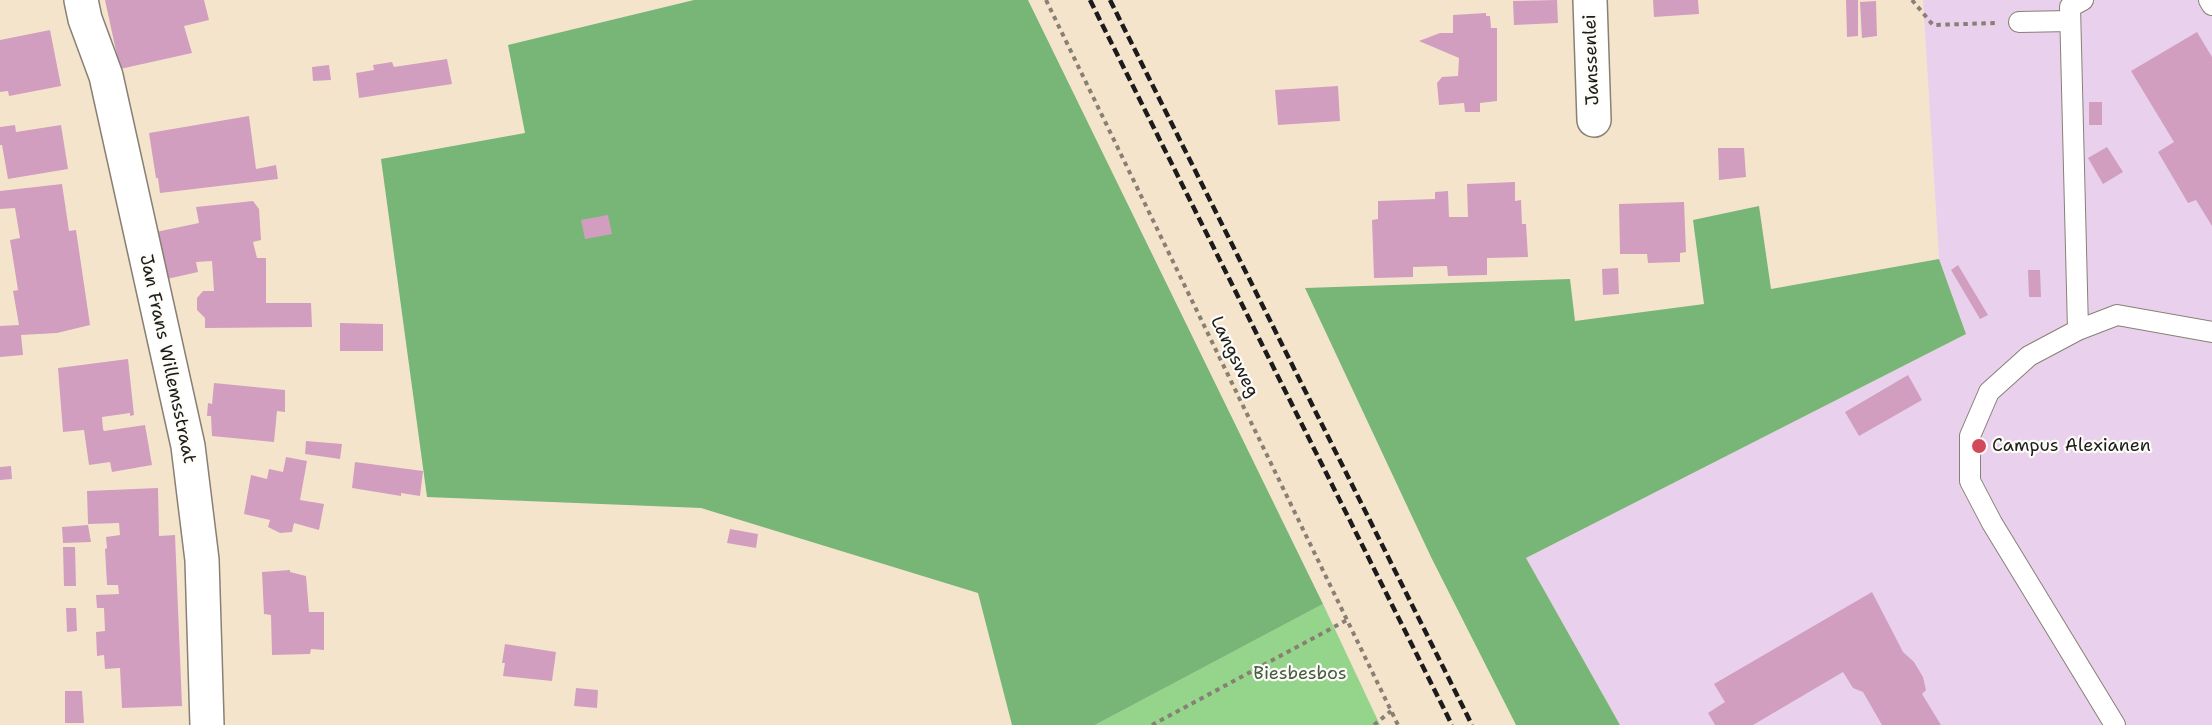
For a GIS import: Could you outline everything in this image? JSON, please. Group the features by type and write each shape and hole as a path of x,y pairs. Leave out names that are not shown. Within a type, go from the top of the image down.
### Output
{"street":[{"name":"Jan Frans Willemsstraat","path":"81,0 106,76 188,446 202,560 207,725"},
{"name":"Janssenlei","path":"1590,0 1594,120"}],"lane":[{"path":"2078,330 2070,7 2083,0"},
{"path":"2209,0 2212,5"},
{"path":"2019,22 2070,21"},
{"path":"2115,725 1992,523 1970,481 1970,436 1989,392 2029,356 2078,330 2117,315 2212,332"}],"path":[{"name":"Langsweg","path":"1046,0 1398,725"},
{"path":"1912,0 1933,25 2019,22"},
{"path":"1152,725 1347,620"},
{"path":"1374,725 1391,711"}],"shaded area":[{"name":"Campus Alexianen","path":"1923,0 2212,0 2212,725 1620,725 1526,558 1966,334 1939,259"}],"green space":[{"path":"694,0 1028,0 1323,604 1095,725 1012,725 978,593 701,508 427,497 381,159 525,133 508,45"},
{"path":"1759,206 1771,289 1939,259 1966,334 1526,558 1620,725 1516,725 1431,557 1305,288 1570,279 1575,321 1704,304 1693,220"},
{"name":"Biesbesbos","path":"1323,604 1380,725 1095,725"}],"building":[{"path":"105,0 204,0 209,20 184,26 192,53 120,69"},
{"path":"1557,0 1558,23 1514,25 1513,1"},
{"path":"1653,0 1698,0 1699,14 1654,17"},
{"path":"1846,0 1858,0 1858,36 1847,37"},
{"path":"1876,1 1877,36 1862,38 1860,2"},
{"path":"1486,13 1486,16 1490,16 1491,28 1497,28 1497,101 1480,103 1480,112 1465,112 1464,103 1439,105 1437,83 1442,77 1458,76 1459,58 1419,41 1440,33 1453,33 1453,15"},
{"path":"50,30 61,86 9,96 8,91 0,92 0,40"},
{"path":"2197,32 2212,57 2212,226 2196,200 2188,203 2158,152 2174,142 2131,71"},
{"path":"447,59 452,84 359,98 356,73 374,70 373,65 392,62 394,67"},
{"path":"329,65 331,80 313,81 312,67"},
{"path":"1338,86 1340,121 1278,125 1275,90"},
{"path":"2089,102 2102,102 2102,125 2089,125"},
{"path":"249,116 256,169 276,165 278,179 160,193 149,133"},
{"path":"15,125 16,132 61,125 68,169 8,179 2,145 0,145 0,127"},
{"path":"2107,147 2123,172 2103,184 2088,158"},
{"path":"1718,148 1744,148 1746,177 1719,180"},
{"path":"1515,182 1515,201 1521,200 1522,224 1526,224 1528,257 1487,258 1487,275 1448,276 1447,266 1413,267 1413,277 1374,278 1372,220 1378,219 1378,201 1435,199 1435,192 1448,191 1449,217 1468,217 1467,184"},
{"path":"62,184 69,231 76,230 90,325 57,333 21,335 23,355 0,357 0,326 19,325 13,291 18,290 10,240 20,238 15,208 0,209 0,191"},
{"path":"253,201 259,209 261,240 253,242 257,258 266,258 266,303 311,303 312,327 205,328 205,318 197,310 197,298 203,291 214,291 212,261 196,262 198,272 167,279 156,232 199,223 196,207"},
{"path":"1684,202 1686,252 1680,253 1680,262 1648,263 1647,254 1620,254 1619,204"},
{"path":"608,215 612,234 585,239 581,220"},
{"path":"1958,265 1988,315 1980,319 1951,270"},
{"path":"1618,268 1619,294 1603,295 1602,269"},
{"path":"2028,270 2040,270 2041,297 2029,297"},
{"path":"340,323 383,324 383,351 340,351"},
{"path":"128,359 134,415 130,416 130,413 102,417 103,429 104,431 145,425 152,465 112,472 110,462 89,465 84,430 63,432 58,368"},
{"path":"1908,375 1922,400 1859,436 1845,412"},
{"path":"214,383 285,390 285,412 277,411 274,442 212,436 211,416 207,416 208,403 212,404"},
{"path":"306,441 342,444 340,459 305,454"},
{"path":"286,457 307,461 300,500 324,504 319,530 294,523 292,532 280,533 268,527 270,520 244,514 251,475 267,479 269,469 283,472"},
{"path":"355,462 423,471 420,496 401,493 401,496 352,488"},
{"path":"11,466 12,479 0,480 0,467"},
{"path":"158,488 159,536 175,535 182,706 122,708 120,668 105,669 104,655 97,656 96,632 105,631 104,608 97,608 96,595 119,594 118,585 107,585 105,549 107,548 106,537 120,535 119,523 88,524 87,491"},
{"path":"88,525 91,542 63,543 62,527"},
{"path":"730,529 758,534 756,548 727,543"},
{"path":"63,547 75,547 76,586 64,586"},
{"path":"290,570 290,572 306,576 309,612 324,612 324,650 311,649 310,654 272,655 271,615 264,614 262,572"},
{"path":"1872,592 1903,652 1914,662 1923,677 1926,690 1922,694 1941,725 1882,725 1863,692 1853,688 1843,672 1753,725 1715,725 1708,713 1725,702 1714,684"},
{"path":"66,608 76,608 77,631 67,632"},
{"path":"505,644 556,652 552,681 503,676 505,663 502,663"},
{"path":"576,688 598,690 597,708 574,706"},
{"path":"65,691 82,691 84,723 65,723"}],"railway":[{"path":"1090,0 1452,725"},
{"path":"1110,0 1472,725"}],"place":[{"name":"Campus Alexianen","path":"1979,446"}]}
